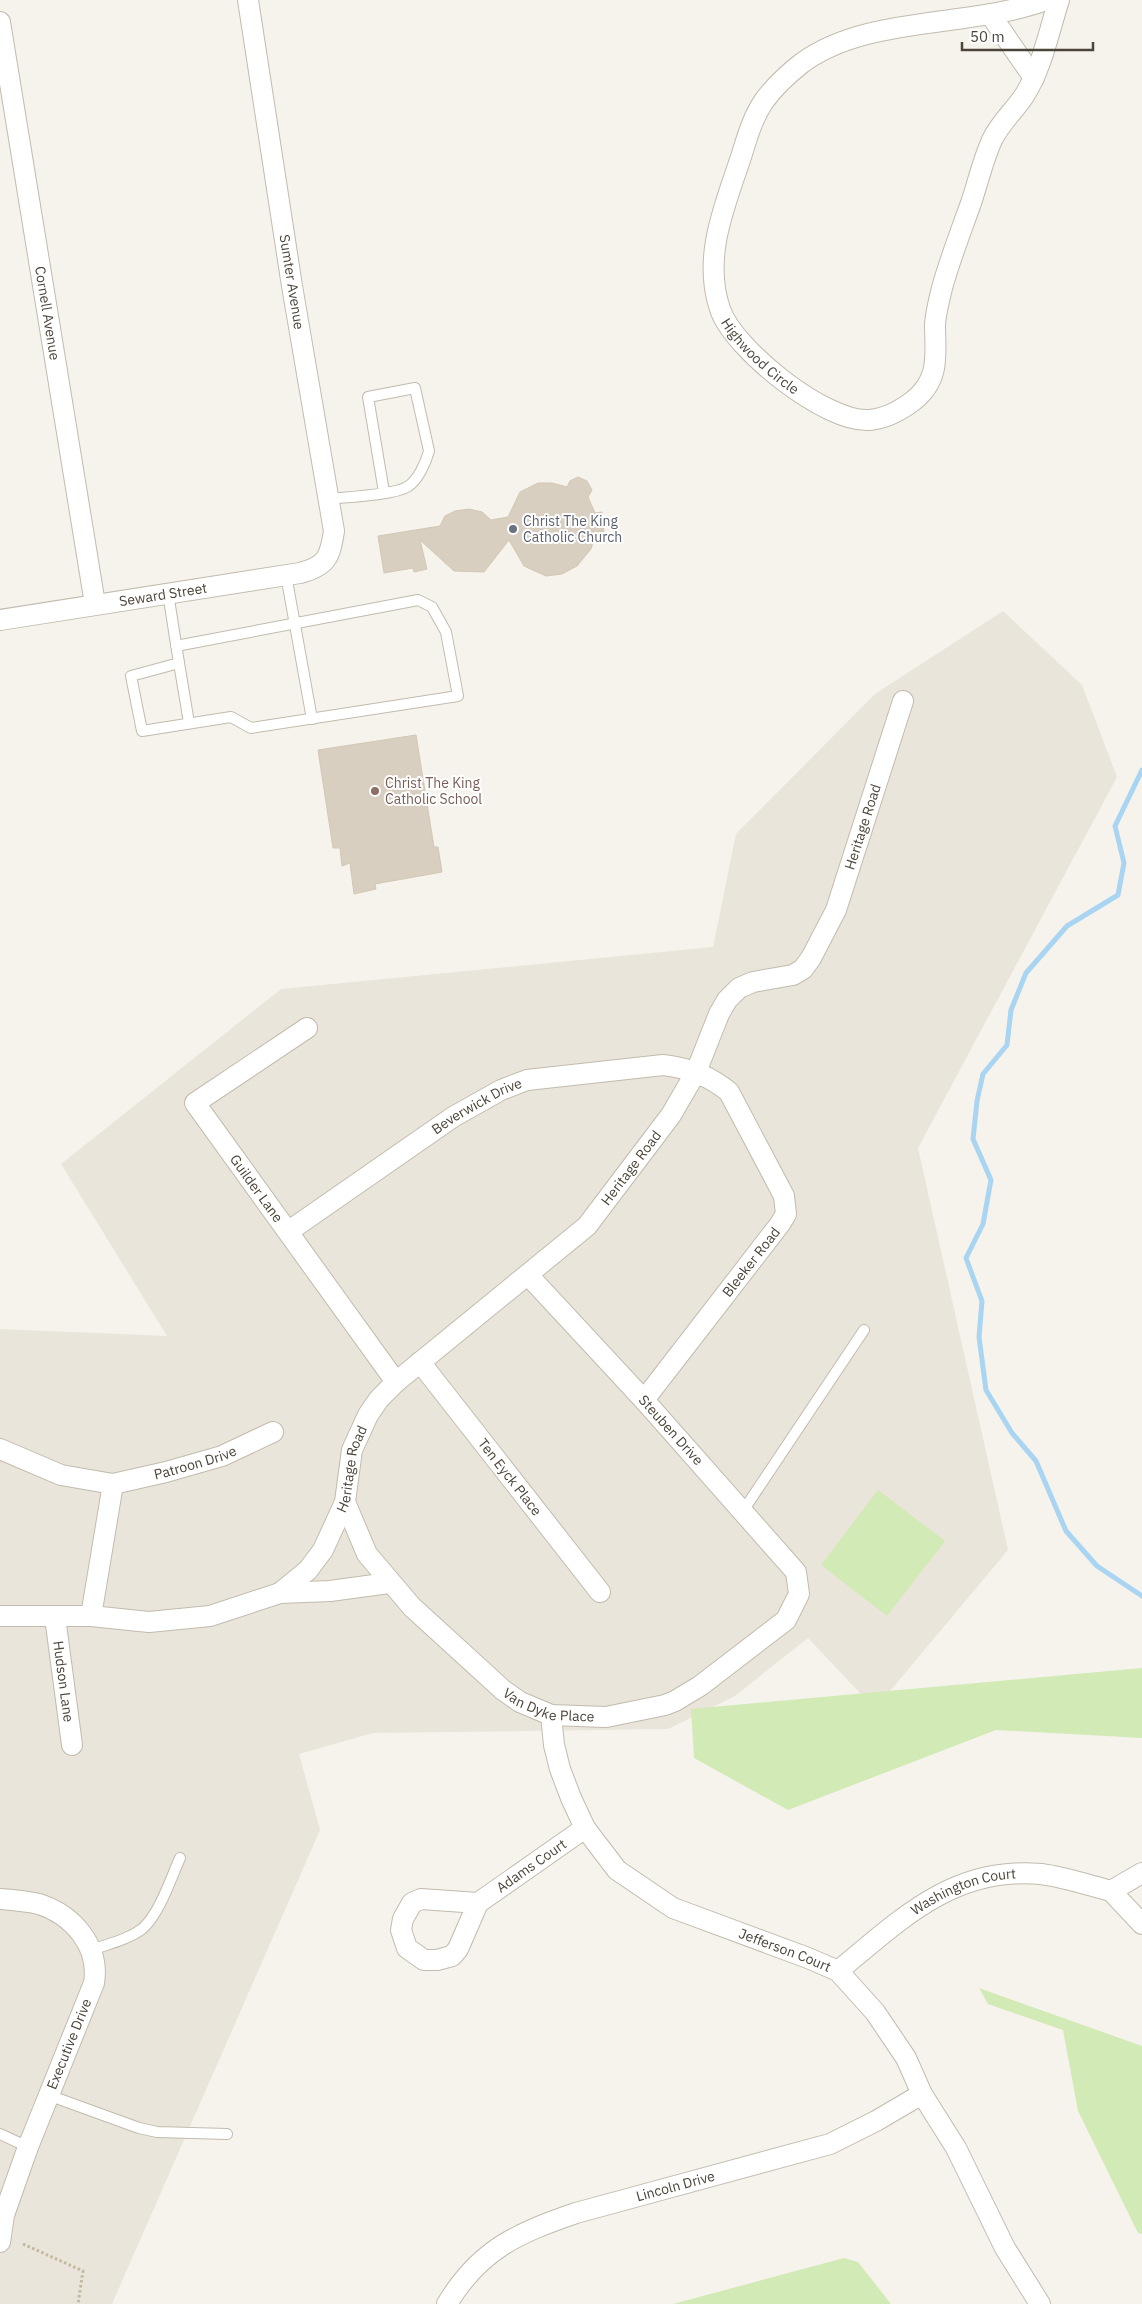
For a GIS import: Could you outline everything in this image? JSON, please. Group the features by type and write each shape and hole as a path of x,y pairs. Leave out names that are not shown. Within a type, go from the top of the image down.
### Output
{"street":[{"name":"Sumter Avenue","path":"248,0 292,286 334,531 331,550 325,562"},
{"name":"Highwood Circle","path":"1046,0 990,14 879,32 848,40 821,51 803,63 782,80 764,101 752,123 719,224 712,270 719,308 736,338 768,368 808,398 852,418 870,420 893,414 915,400 930,382 935,368 937,349 935,323 942,287 992,141 1024,96 1034,78 1060,0"},
{"path":"990,14 1034,78"},
{"name":"Cornell Avenue","path":"0,22 95,604"},
{"name":"Seward Street","path":"0,620 286,575 314,569 325,562"},
{"name":"Heritage Road","path":"280,1593 308,1570 323,1550 344,1502 352,1450 368,1415 379,1399 420,1362 587,1226 671,1114 696,1072 719,1014 727,1000 739,988 753,982 779,975 793,974 803,968 825,935 836,910 904,701"},
{"name":"Guilder Lane","path":"307,1028 195,1103 396,1382"},
{"name":"Beverwick Drive","path":"289,1231 453,1117 501,1090 527,1080 663,1065 696,1072"},
{"name":"Bleeker Road","path":"644,1400 786,1214 784,1196 729,1092 714,1080 696,1072"},
{"name":"Steuben Drive","path":"528,1275 644,1400 796,1572 799,1594"},
{"name":"Ten Eyck Place","path":"420,1362 600,1592"},
{"name":"Patroon Drive","path":"0,1449 61,1475 113,1484 166,1472 222,1456 273,1432"},
{"path":"91,1616 113,1484"},
{"name":"Van Dyke Place","path":"344,1502 367,1554 389,1583 412,1607 503,1690 520,1702 551,1715 606,1717 666,1705 675,1701 700,1686 786,1620 799,1594"},
{"name":"Heritage Road","path":"0,1616 91,1616 149,1622 210,1616 280,1593 330,1591 389,1583"},
{"name":"Hudson Lane","path":"55,1617 72,1745"},
{"name":"Jefferson Court","path":"551,1715 554,1745 560,1769 585,1828 617,1870 672,1908 808,1958 838,1972 875,2012 906,2058 922,2094 956,2148 1005,2248 1040,2304"},
{"name":"Adams Court","path":"478,1902 585,1828"},
{"path":"1142,1873 1111,1891 1142,1924"},
{"name":"Washington Court","path":"838,1972 919,1905 959,1885 1005,1875 1040,1874 1111,1891"},
{"name":"Executive Drive","path":"0,1899 39,1904 70,1922 83,1935 91,1950 96,1969 94,1982 48,2095 4,2215 0,2242"},
{"name":"Lincoln Drive","path":"447,2304 462,2280 476,2264 497,2248 538,2226 576,2213 830,2144 876,2121 922,2094"}],"lane":[{"path":"328,499 384,492 406,488 411,484 427,461 429,451 414,388 368,397 384,492"},
{"path":"286,575 312,719"},
{"path":"168,593 189,723"},
{"path":"176,646 418,600 432,607 446,632 458,696 251,728 231,717 142,730 131,676 179,663"},
{"path":"743,1511 864,1330"},
{"path":"91,1950 126,1939 142,1928 153,1916 180,1858"},
{"path":"48,2095 139,2128 157,2132 227,2134"},
{"path":"0,2134 28,2147"}],"path":[{"path":"23,2244 83,2271 78,2304"}],"shaded area":[{"path":"1003,611 1082,685 1117,777 918,1148 1008,1550 875,1709 808,1638 735,1696 668,1729 373,1733 299,1754 320,1830 112,2304 0,2304 0,1329 167,1336 61,1164 281,989 713,947 736,834 875,694"}],"green space":[{"path":"878,1490 945,1541 887,1616 821,1565"},
{"path":"1142,1668 1142,1738 996,1730 788,1810 694,1758 691,1709"},
{"path":"979,1988 1142,2046 1142,2234 1138,2233 1078,2111 1063,2030 988,2004"},
{"path":"844,2258 858,2262 891,2304 673,2304"}],"building":[{"name":"Christ The King Catholic Church","path":"578,477 587,481 592,490 588,497 595,513 602,512 604,532 596,532 591,549 577,566 562,574 546,576 524,566 509,540 484,572 454,571 420,540 427,569 414,572 413,568 384,573 378,536 440,526 445,516 455,511 469,509 482,512 491,520 508,517 520,492 538,483 552,483 567,487 570,481"},
{"name":"Christ The King Catholic School","path":"416,735 434,847 438,847 442,872 375,884 376,889 354,894 350,863 342,866 340,848 333,848 318,750"}],"waterway":[{"path":"1142,770 1115,826 1124,863 1118,895 1067,926 1026,973 1011,1010 1007,1045 983,1074 977,1101 973,1139 991,1180 983,1224 966,1258 982,1301 979,1337 986,1390 1012,1433 1036,1461 1066,1531 1097,1566 1142,1596"}],"place":[{"name":"Christ The King Catholic Church","path":"513,529"},
{"name":"Christ The King Catholic School","path":"375,791"}]}
